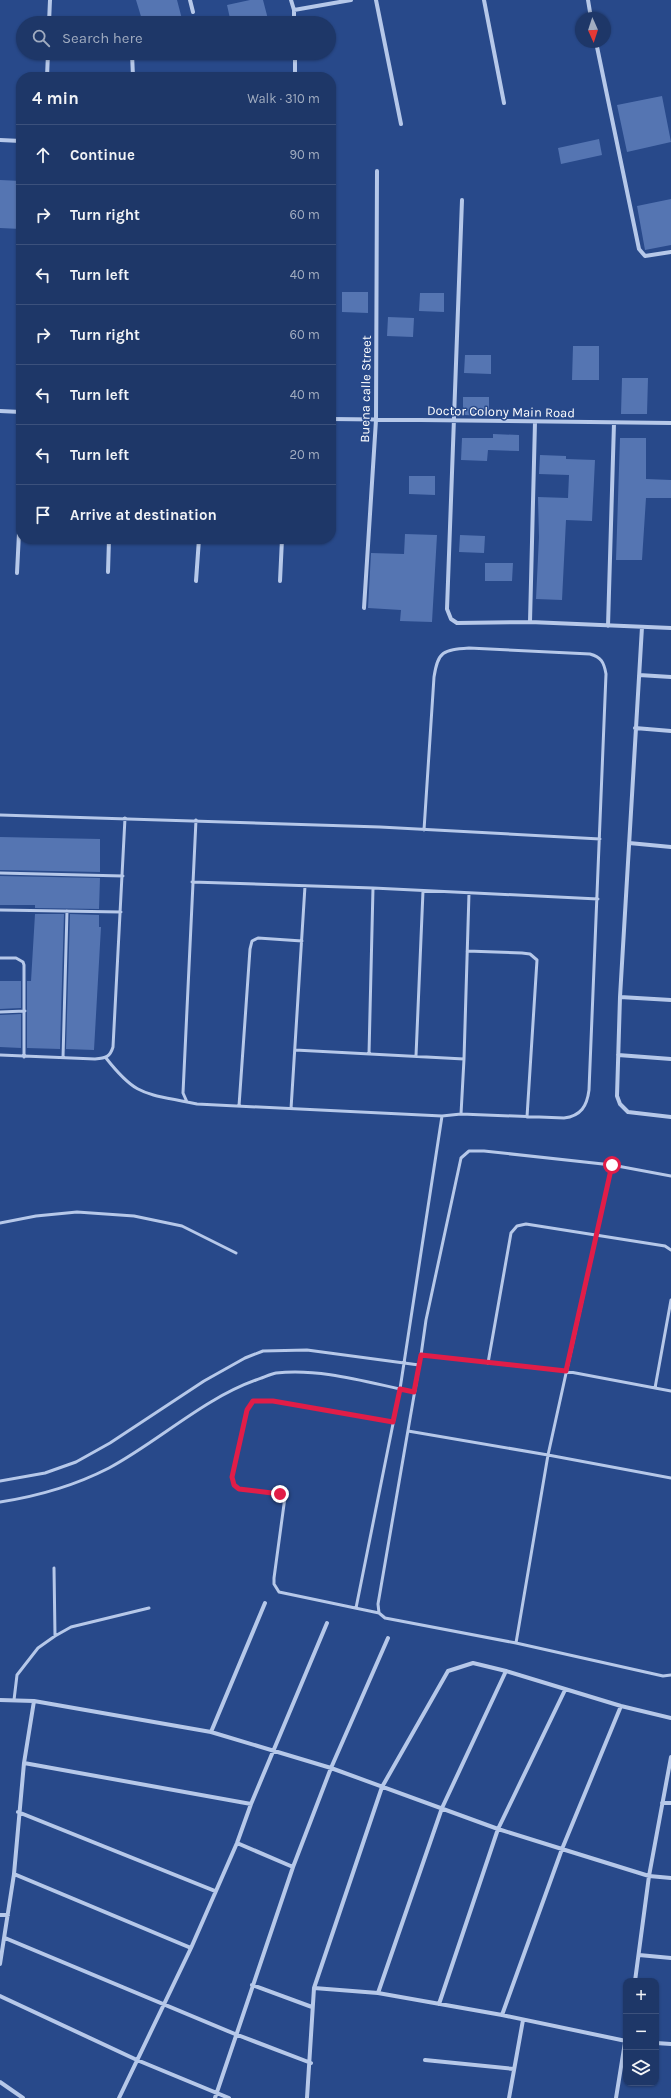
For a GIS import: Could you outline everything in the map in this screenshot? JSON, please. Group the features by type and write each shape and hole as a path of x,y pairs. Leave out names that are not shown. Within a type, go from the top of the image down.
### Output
{"street":[{"path":"49,16 50,0"},
{"path":"190,0 194,12"},
{"path":"291,0 294,16"},
{"path":"294,10 351,0"},
{"path":"376,0 401,124"},
{"path":"484,0 504,103"},
{"path":"588,0 591,12"},
{"path":"597,48 639,249 645,256 671,252"},
{"path":"47,72 48,60"},
{"path":"132,60 133,72"},
{"path":"295,60 295,72"},
{"path":"0,140 16,141"},
{"name":"Buena calle Street","path":"364,608 376,420 377,171"},
{"path":"462,200 447,609 448,615 457,623 530,622 671,628"},
{"path":"0,411 16,412"},
{"name":"Doctor Colony Main Road","path":"336,419 671,423"},
{"path":"530,622 535,422"},
{"path":"608,626 614,422"},
{"path":"18,573 19,544"},
{"path":"108,572 109,544"},
{"path":"196,581 199,544"},
{"path":"280,581 282,544"},
{"path":"642,627 620,997 617,1096 624,1110 628,1112 671,1117"},
{"path":"638,675 671,676"},
{"path":"635,728 671,731"},
{"path":"629,843 671,847"},
{"path":"620,997 671,1000"},
{"path":"618,1055 671,1059"},
{"path":"211,1732 265,1603"},
{"path":"119,2098 191,1948 237,1843 327,1623"},
{"path":"215,2096 293,1867 331,1768 388,1638"},
{"path":"307,2098 314,1988 382,1787 448,1671 473,1663 506,1671 621,1706 671,1718"},
{"path":"378,1993 442,1808 506,1671"},
{"path":"439,2004 498,1829 565,1690"},
{"path":"0,1700 34,1701 211,1732 331,1768 498,1829 649,1876 671,1878"},
{"path":"0,1964 14,1874 18,1812 34,1701"},
{"path":"502,2015 562,1849 621,1706"},
{"path":"635,1978 649,1876 671,1757"},
{"path":"24,1763 252,1804"},
{"path":"662,1803 671,1803"},
{"path":"18,1812 215,1891"},
{"path":"237,1843 293,1867"},
{"path":"14,1874 191,1948"},
{"path":"0,1915 8,1916"},
{"path":"5,1938 235,2034 310,2063"},
{"path":"639,1955 671,1958"},
{"path":"252,1985 312,2007"},
{"path":"314,1988 378,1993 623,2038"},
{"path":"0,1996 215,2096 229,2098"},
{"path":"509,2098 523,2020"},
{"path":"659,2043 671,2044"},
{"path":"616,2098 624,2050"},
{"path":"425,2060 514,2069"},
{"path":"0,2082 23,2098"}],"lane":[{"path":"106,1058 127,1083 137,1090 148,1094 197,1104 442,1116 461,1114 527,1117 572,1117 581,1112 588,1100 598,899 606,674 603,661 598,656 590,654 469,648 451,649 440,655 437,660 434,677 424,830"},
{"path":"0,815 196,820 600,839"},
{"path":"0,1055 63,1058 106,1058 111,1054 113,1047 125,818"},
{"path":"187,1102 183,1093 196,820"},
{"path":"0,873 123,876"},
{"path":"192,882 373,888 469,894 598,899"},
{"path":"291,1109 296,1050 305,886"},
{"path":"369,1054 373,888"},
{"path":"416,1056 423,891"},
{"path":"461,1114 469,894"},
{"path":"0,910 121,912"},
{"path":"63,1058 67,911"},
{"path":"239,1106 250,949 252,941 258,938 302,941"},
{"path":"467,951 530,954 537,960 527,1117"},
{"path":"0,958 16,958 23,962 25,1011 24,1056"},
{"path":"0,1012 25,1011"},
{"path":"296,1050 464,1059"},
{"path":"356,1608 400,1389 442,1116"},
{"path":"378,1613 378,1604 429,1305 458,1170 465,1153 469,1151 484,1150 612,1165 671,1176"},
{"path":"516,1643 548,1454 612,1165"},
{"path":"0,1223 36,1216 77,1212 134,1216 182,1226 236,1253"},
{"path":"488,1362 511,1233 514,1229 526,1224 665,1246 671,1250"},
{"path":"655,1388 671,1300"},
{"path":"0,1481 45,1473 76,1462 110,1443 204,1381 245,1358 263,1351 307,1350 419,1365"},
{"path":"421,1355 566,1371 671,1391"},
{"path":"0,1502 28,1498 64,1489 110,1468 237,1387 275,1373 326,1375 414,1392"},
{"path":"393,1422 273,1401 253,1401 247,1410 232,1477 234,1485 239,1489 280,1494 285,1498 274,1578 274,1584 279,1592 378,1613 385,1618 516,1643 664,1676 671,1675"},
{"path":"408,1432 548,1454 671,1478"},
{"path":"54,1568 55,1636"},
{"path":"14,1700 17,1675 38,1648 55,1636 70,1627 149,1608"}],"building":[{"path":"136,0 177,0 181,16 141,16"},
{"path":"250,0 263,0 267,16 229,16 227,5"},
{"path":"662,96 671,142 627,152 617,105"},
{"path":"599,139 602,155 561,164 558,148"},
{"path":"0,180 16,181 16,229 0,228"},
{"path":"671,199 671,245 645,250 637,206"},
{"path":"342,292 368,292 368,313 342,312"},
{"path":"420,293 444,293 444,312 419,311"},
{"path":"388,317 414,318 413,337 387,336"},
{"path":"573,346 599,346 599,380 572,380"},
{"path":"465,355 491,355 491,374 464,373"},
{"path":"622,378 648,378 647,414 621,414"},
{"path":"463,397 489,397 489,416 463,415"},
{"path":"493,434 519,435 519,451 488,450 487,461 461,460 462,438 493,438"},
{"path":"620,438 646,438 646,479 671,480 671,498 646,498 642,560 616,560"},
{"path":"540,455 566,456 566,459 595,460 592,521 566,520 562,600 536,599 539,537 538,497 568,498 569,475 539,474"},
{"path":"409,476 435,476 435,495 409,494"},
{"path":"405,534 437,535 432,622 400,621 401,610 368,608 371,553 404,554"},
{"path":"460,535 485,536 484,553 459,552"},
{"path":"485,563 513,563 512,581 485,581"},
{"path":"0,837 100,839 100,872 0,870"},
{"path":"0,876 100,878 99,909 35,908 35,905 0,905"},
{"path":"35,914 64,914 60,1049 27,1048 27,981 31,981"},
{"path":"70,914 99,915 99,927 101,927 94,1050 66,1049"},
{"path":"0,981 21,981 21,1008 0,1009"},
{"path":"21,1014 21,1048 0,1047 0,1015"}],"route":[{"path":"280,1494 239,1489 234,1485 232,1477 247,1410 253,1401 273,1401 393,1422 400,1389 414,1392 421,1355 566,1371 612,1165"}]}
